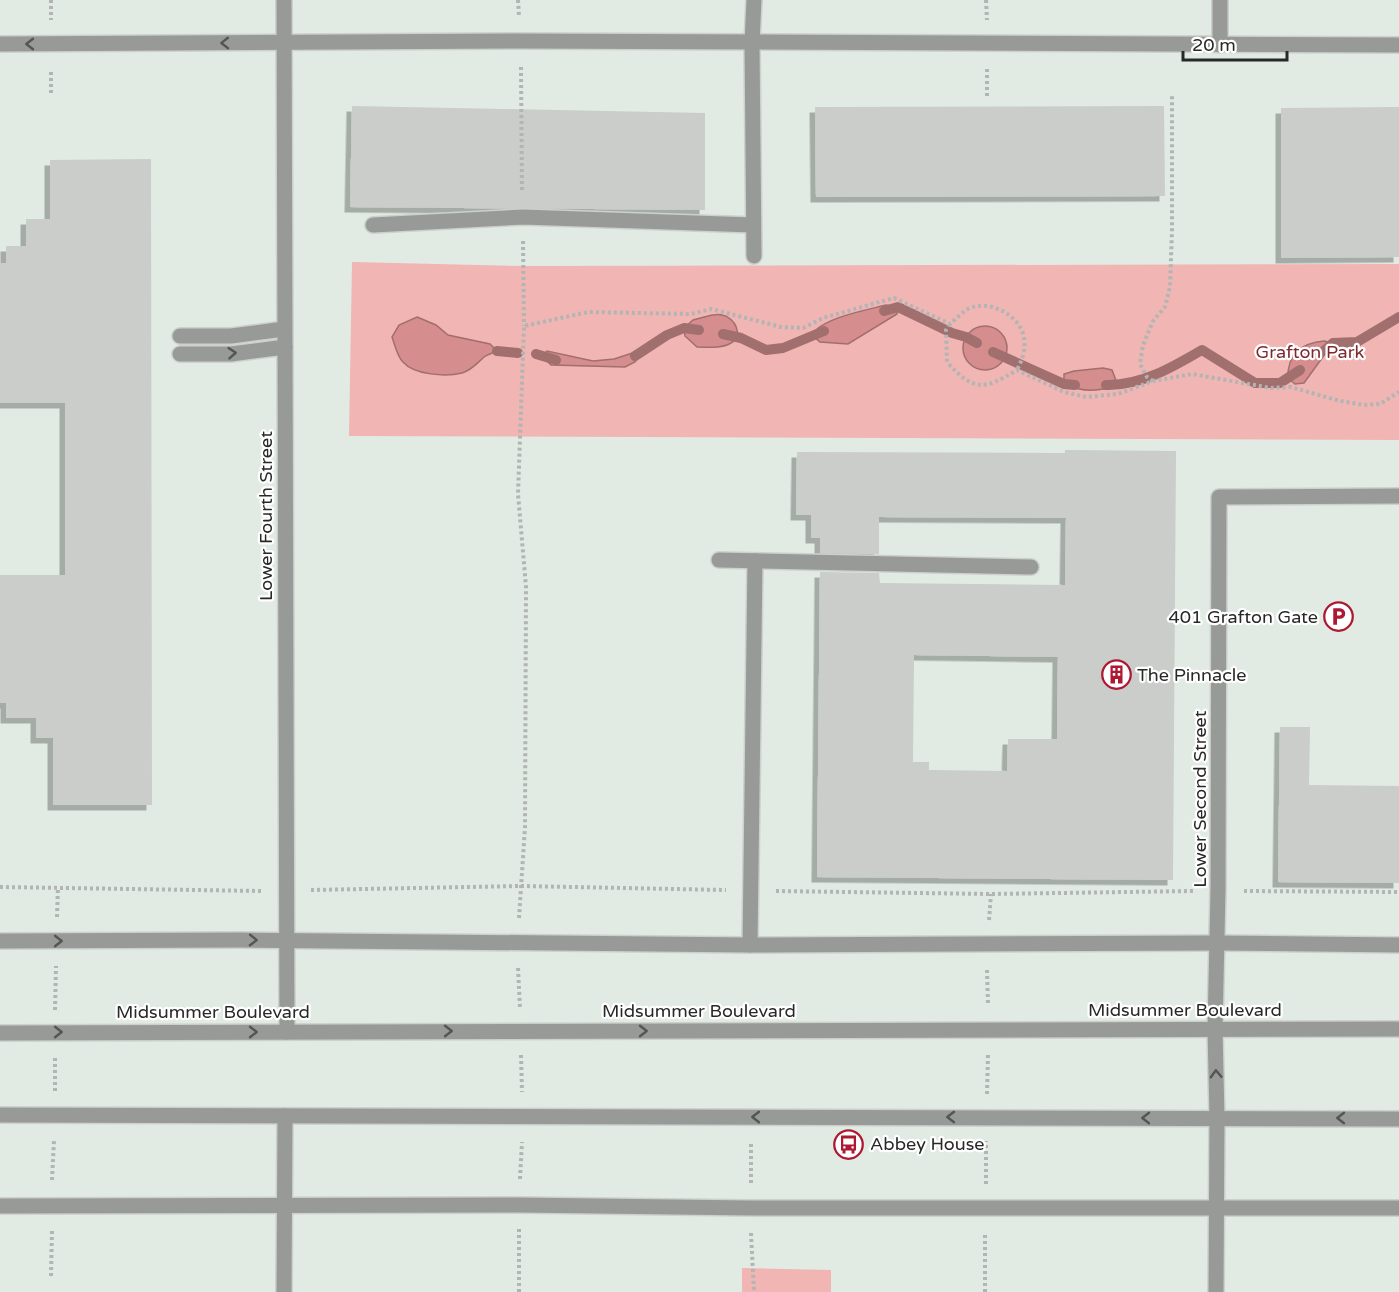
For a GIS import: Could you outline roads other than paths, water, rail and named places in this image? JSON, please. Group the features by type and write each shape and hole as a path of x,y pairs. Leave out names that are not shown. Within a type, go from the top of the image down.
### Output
{"street":[{"name":"Lower Fourth Street","path":"284,0 287,1032"},
{"path":"754,0 752,43 754,256"},
{"path":"1220,0 1220,45"},
{"path":"0,44 987,42 1399,45"},
{"path":"373,225 523,217 753,225"},
{"path":"180,336 231,336 285,329"},
{"path":"180,354 231,354 285,347"},
{"name":"Lower Second Street","path":"1216,1292 1215,1029 1218,943 1219,497 1399,496"},
{"path":"719,560 1031,567"},
{"path":"750,945 755,561"},
{"path":"0,941 287,940 750,945 1218,943 1399,945"},
{"name":"Midsummer Boulevard","path":"0,1033 1399,1029"},
{"path":"0,1115 1399,1119"},
{"path":"284,1292 285,1116"},
{"path":"0,1206 1399,1208"}],"waterway":[{"path":"884,311 898,307 977,343"},
{"path":"1324,351 1333,343 1357,342 1399,317"},
{"path":"635,356 667,335 684,328 699,330"},
{"path":"723,334 741,338 766,350 783,348 824,331"},
{"path":"1106,385 1144,379 1202,350 1255,383 1280,383 1300,370"},
{"path":"497,351 518,353"},
{"path":"993,352 1064,384 1075,385"},
{"path":"536,354 556,360"}],"place":[{"name":"401 Grafton Gate","path":"1339,617"},
{"name":"The Pinnacle","path":"1116,675"},
{"name":"Abbey House","path":"849,1144"}],"park label":[{"name":"Grafton Park","path":"1310,352"}]}
